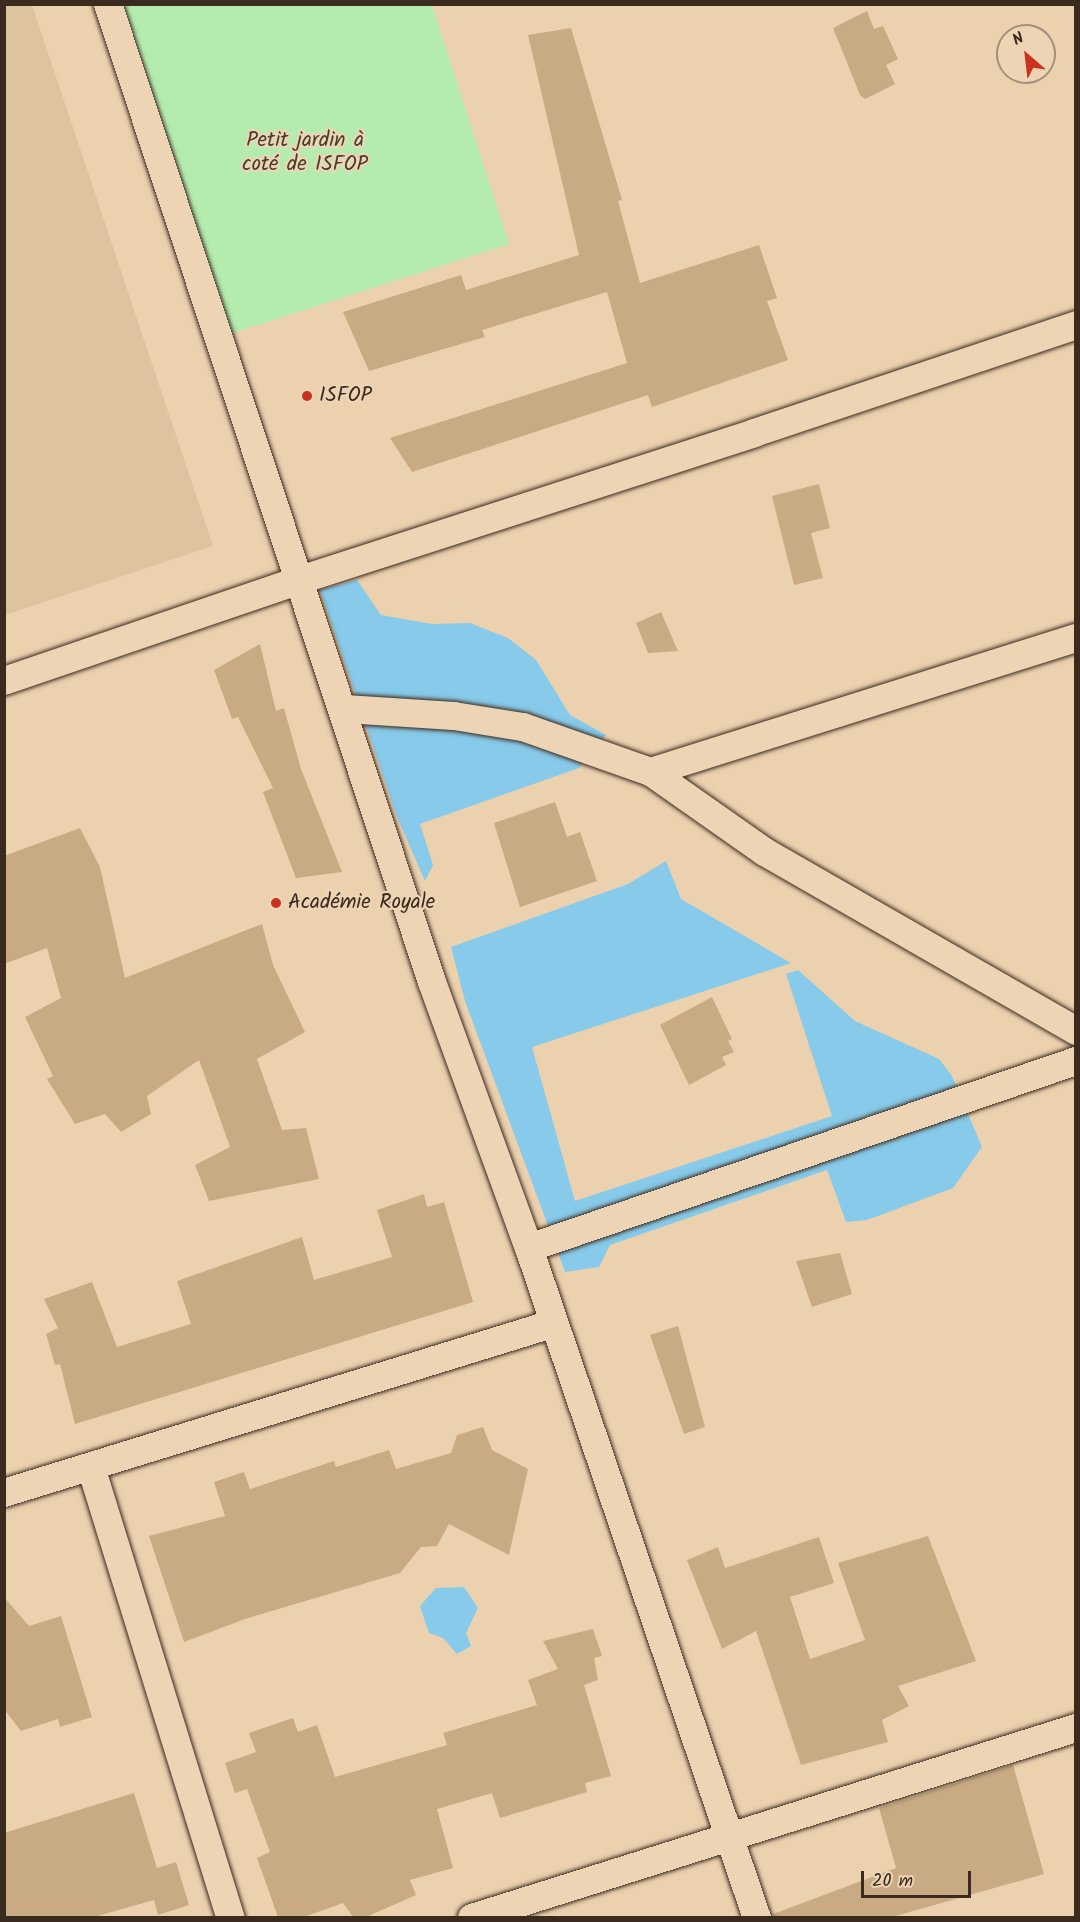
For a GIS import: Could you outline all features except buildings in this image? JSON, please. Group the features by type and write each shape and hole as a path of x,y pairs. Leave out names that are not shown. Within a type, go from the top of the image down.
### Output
{"street":[{"path":"108,4 345,709 432,982 529,1248 552,1324 731,1836 757,1917"},
{"path":"4,681 300,580 754,434 1076,325"},
{"path":"651,772 1076,638"},
{"path":"345,709 454,716 513,724 651,772 765,852 1076,1031"},
{"path":"529,1248 1076,1061"},
{"path":"4,1493 552,1324"},
{"path":"91,1467 231,1917"},
{"path":"472,1917 1076,1728"}],"shaded area":[{"path":"4,5 32,5 213,546 5,615"}],"green space":[{"name":"Petit jardin à coté de ISFOP","path":"101,5 432,5 509,244 208,341"}],"water":[{"path":"357,580 381,615 432,624 470,623 508,638 536,660 570,715 606,735 579,768 420,824 433,865 425,881 397,817 320,590"},
{"path":"666,861 681,899 791,963 532,1047 575,1201 832,1116 786,974 798,970 855,1021 939,1059 952,1076 982,1147 953,1188 867,1220 846,1222 827,1170 610,1245 599,1267 565,1272 465,1001 451,947 628,884"},
{"path":"464,1587 478,1608 466,1633 471,1646 457,1654 443,1638 429,1633 420,1606 436,1588"}],"place":[{"name":"ISFOP","path":"307,396"},
{"name":"Académie Royale","path":"276,903"}]}
